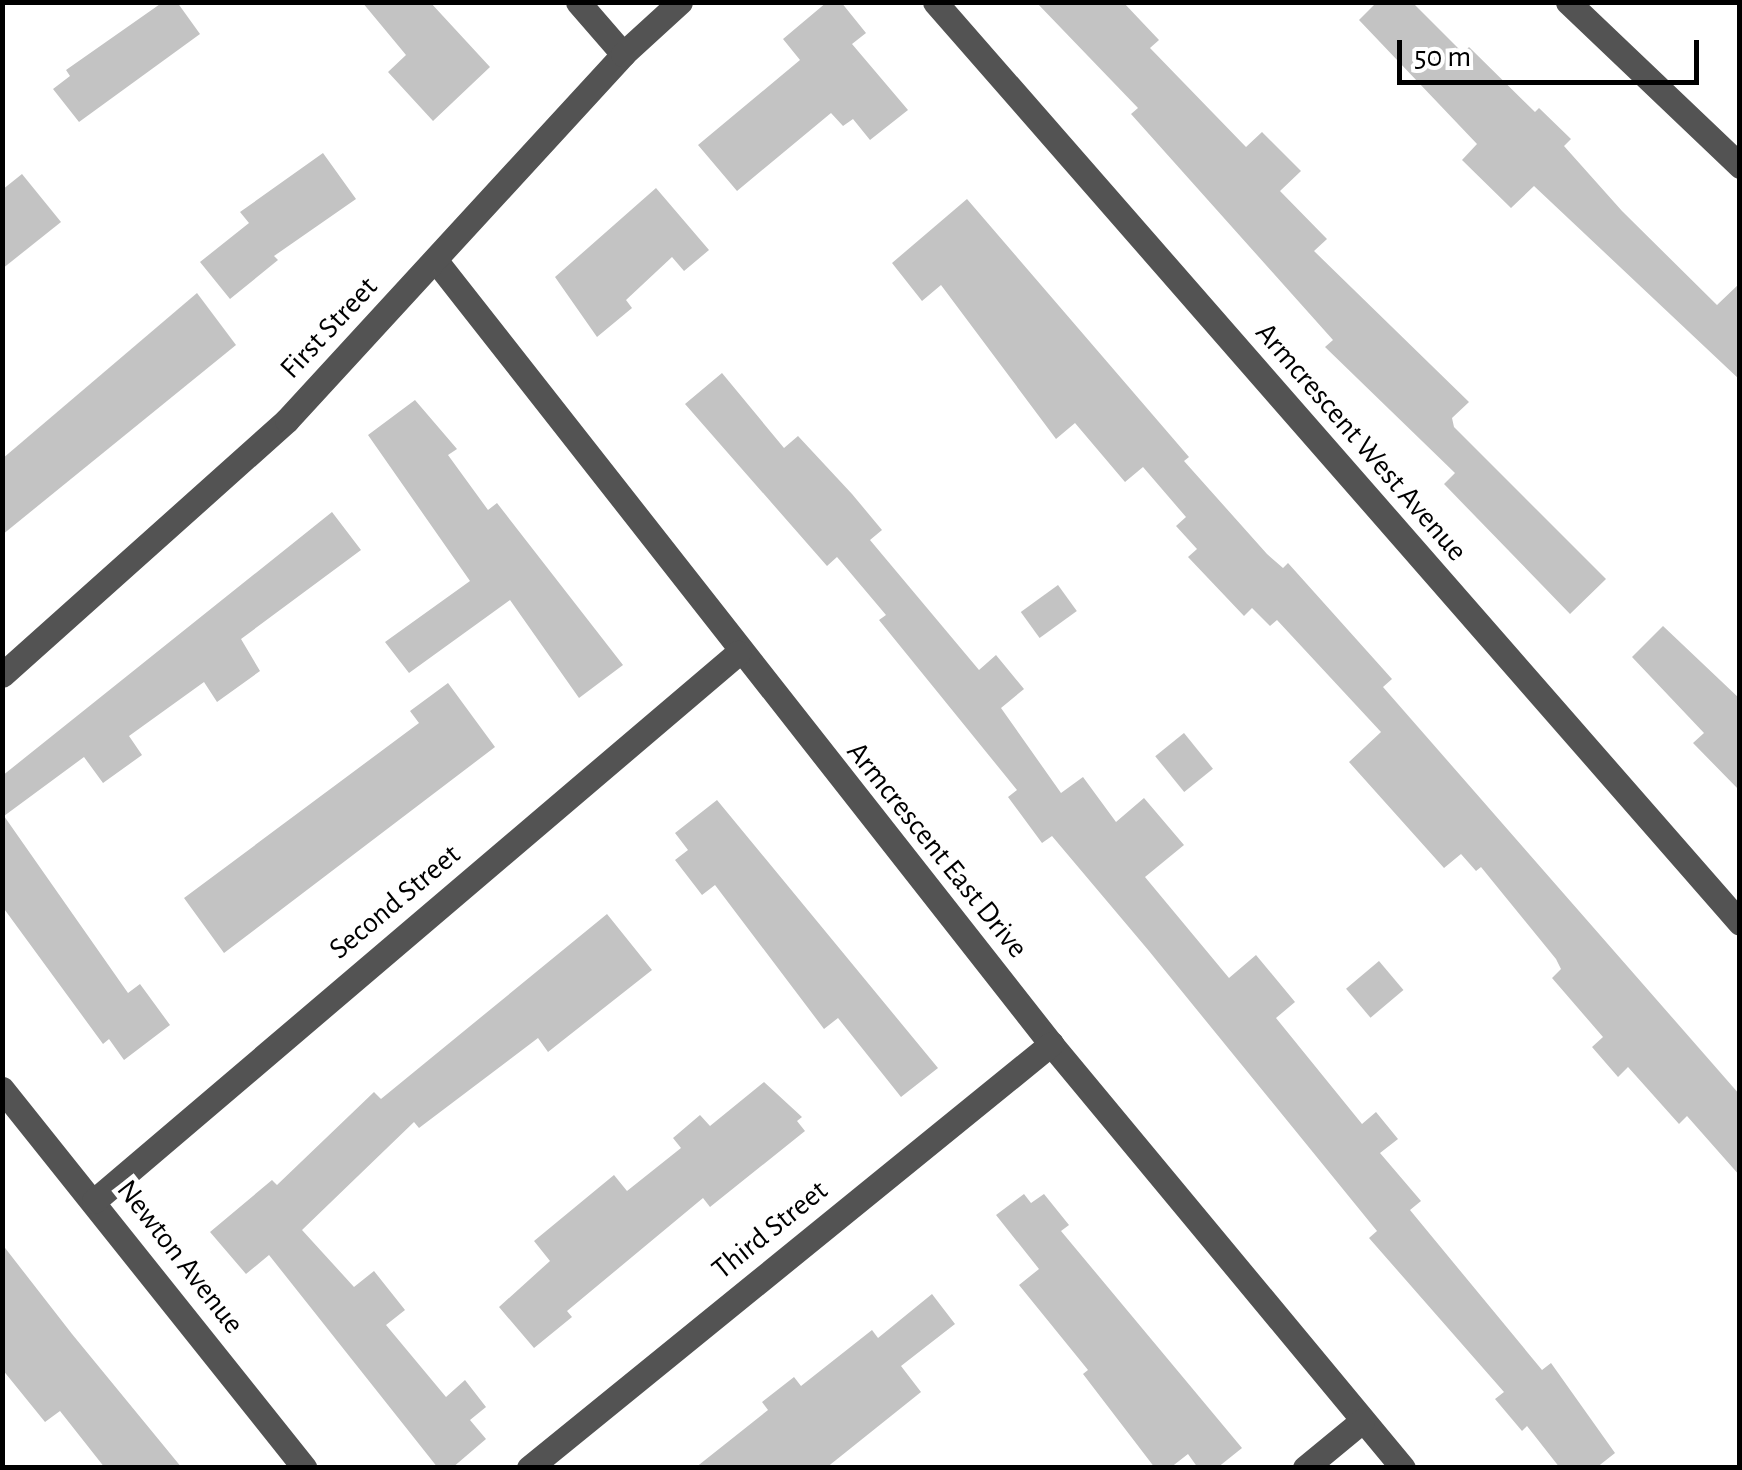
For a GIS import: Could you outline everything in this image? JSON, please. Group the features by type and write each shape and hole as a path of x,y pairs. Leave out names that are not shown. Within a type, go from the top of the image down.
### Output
{"street":[{"path":"578,2 623,54"},
{"name":"First Street","path":"2,675 287,420 623,54 680,2"},
{"name":"Armcrescent West Avenue","path":"935,2 1740,923"},
{"path":"1568,2 1740,166"},
{"name":"Armcrescent East Drive","path":"436,261 738,653 1051,1044 1403,1468"},
{"name":"Second Street","path":"94,1201 738,653"},
{"name":"Third Street","path":"529,1468 1051,1044"},
{"name":"Newton Avenue","path":"2,1089 305,1468"},
{"path":"1305,1468 1362,1421"}],"building":[{"path":"163,2 177,2 200,34 79,122 53,89 70,76 66,70"},
{"path":"362,2 430,2 490,67 433,121 388,72 406,55"},
{"path":"827,2 841,2 866,33 852,44 908,110 870,140 853,119 843,126 831,113 737,191 698,145 800,60 783,39"},
{"path":"1036,2 1123,2 1159,40 1150,48 1246,147 1262,132 1301,171 1280,191 1327,239 1314,251 1469,402 1452,418 1454,427 1606,579 1570,614 1444,484 1455,473 1325,347 1333,340 1131,114 1138,108"},
{"path":"1377,2 1412,2 1463,53 1469,47 1535,112 1539,108 1571,139 1564,146 1622,211 1717,305 1740,283 1740,380 1534,186 1511,208 1462,160 1477,144 1359,20"},
{"path":"323,153 356,199 274,256 278,260 230,299 200,262 249,223 240,212"},
{"path":"22,174 61,222 2,269 2,190"},
{"path":"656,188 709,250 684,271 672,257 626,300 632,308 597,337 555,277"},
{"path":"967,199 1189,457 1184,461 1267,554 1283,568 1288,563 1392,679 1383,687 1740,1095 1740,1176 1687,1116 1679,1124 1628,1067 1618,1077 1592,1047 1603,1037 1552,978 1561,969 1556,959 1481,867 1476,871 1461,854 1444,868 1349,762 1381,732 1277,620 1270,626 1252,608 1244,616 1188,557 1197,549 1176,526 1186,517 1143,467 1125,482 1075,423 1056,439 941,285 922,301 892,263"},
{"path":"197,293 236,345 2,535 2,459"},
{"path":"722,373 784,448 798,436 852,494 882,530 870,540 979,670 996,655 1024,689 1001,708 1061,793 1083,777 1116,822 1144,798 1184,845 1145,877 1229,978 1256,955 1295,1002 1276,1018 1362,1124 1376,1112 1398,1139 1380,1153 1421,1201 1410,1210 1542,1370 1551,1363 1615,1453 1596,1468 1560,1468 1527,1426 1522,1431 1495,1399 1504,1392 1369,1238 1377,1231 1149,951 1052,836 1042,843 1008,797 1017,790 879,620 886,615 837,557 827,566 685,404"},
{"path":"415,400 457,449 448,455 488,510 497,503 623,665 579,698 510,600 409,673 385,642 470,581 368,435"},
{"path":"332,512 361,550 241,639 260,671 217,702 204,682 129,736 142,755 103,783 84,757 4,816 128,993 140,984 170,1025 124,1060 109,1039 103,1044 2,906 2,776"},
{"path":"1058,585 1077,611 1040,638 1021,612"},
{"path":"1663,626 1740,699 1740,791 1693,743 1704,733 1632,657"},
{"path":"448,683 495,747 224,953 184,898 419,723 410,711"},
{"path":"1184,733 1213,769 1184,792 1155,756"},
{"path":"717,800 938,1068 901,1097 838,1018 824,1029 715,885 702,895 675,860 688,850 675,833"},
{"path":"607,914 652,970 548,1052 538,1038 419,1128 414,1122 302,1230 354,1287 374,1271 405,1310 386,1325 446,1397 465,1380 486,1407 470,1420 486,1439 452,1468 438,1468 269,1255 246,1274 210,1232 272,1180 277,1185 374,1092 381,1099"},
{"path":"1379,961 1403,990 1370,1018 1346,989"},
{"path":"764,1082 802,1117 797,1121 805,1131 710,1207 703,1198 567,1311 572,1317 534,1348 499,1307 550,1261 534,1241 614,1175 627,1191 681,1148 673,1138 700,1115 710,1126"},
{"path":"1024,1194 1031,1203 1044,1194 1069,1225 1061,1231 1242,1448 1217,1468 1198,1468 1188,1454 1170,1468 1155,1468 1083,1374 1088,1370 1019,1285 1039,1269 996,1215"},
{"path":"2,1244 182,1468 105,1468 60,1411 45,1422 2,1369"},
{"path":"932,1294 955,1324 901,1366 921,1392 826,1468 695,1468 768,1410 762,1402 794,1377 801,1386 872,1330 878,1338"}]}
